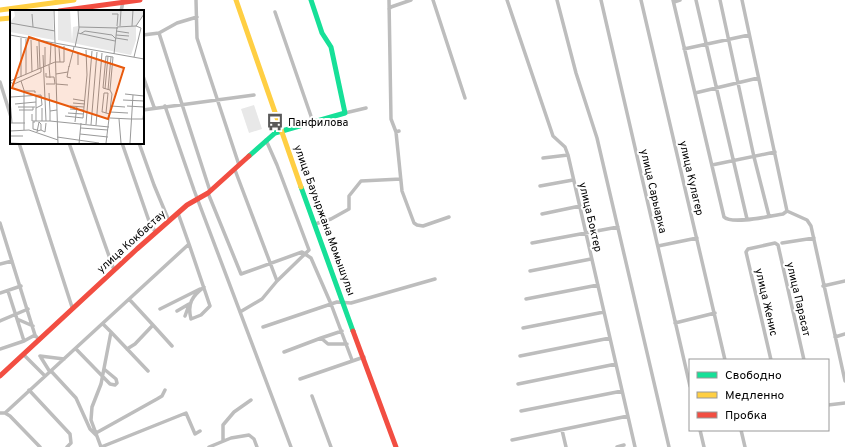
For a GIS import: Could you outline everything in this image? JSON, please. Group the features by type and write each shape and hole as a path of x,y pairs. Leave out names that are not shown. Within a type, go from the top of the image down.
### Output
{"main road":[{"path":"0,10 74,0"},
{"path":"71,10 96,8 140,0"},
{"name":"улица Бауыржана Момышулы","path":"236,0 396,447"},
{"path":"311,0 324,37 331,47 345,113"},
{"path":"0,19 10,18"},
{"name":"улица Кокбастау","path":"0,376 72,308 178,213 209,192 266,140 282,130 345,113"}],"street":[{"path":"196,0 197,38 240,165"},
{"path":"389,0 391,119 398,132 402,191 417,225 423,226 449,217"},
{"path":"389,9 391,6 410,0"},
{"path":"433,0 465,98"},
{"name":"улица Боктер","path":"507,0 553,136 565,147 568,155 635,447"},
{"path":"557,0 576,73 597,138 669,447"},
{"name":"улица Сарыарка","path":"601,0 689,382"},
{"name":"улица Кулагер","path":"641,0 725,359"},
{"path":"680,0 673,1 724,217 730,220 747,219 782,214 787,211"},
{"path":"696,0 705,45 747,219"},
{"path":"720,0 737,84 769,216"},
{"path":"742,0 787,211"},
{"path":"121,10 123,2"},
{"path":"275,12 313,122"},
{"path":"144,35 159,33 177,23 197,17"},
{"path":"159,33 209,192 241,274 296,253 302,252 306,254 311,258 331,304 352,360"},
{"path":"684,49 749,35"},
{"path":"695,93 758,78"},
{"path":"144,79 154,107"},
{"path":"0,82 10,113"},
{"path":"144,110 154,107 182,105 254,95"},
{"path":"165,106 198,200 292,447"},
{"path":"345,113 366,108"},
{"path":"240,312 262,299 277,281 309,250 266,140"},
{"path":"19,144 72,308"},
{"path":"69,144 114,270"},
{"path":"122,144 150,221 156,233"},
{"path":"139,144 154,186 169,221"},
{"path":"712,165 775,152"},
{"path":"543,158 568,155"},
{"path":"234,170 277,281"},
{"path":"315,224 349,209 349,196 361,181 401,179"},
{"path":"540,186 573,180"},
{"path":"542,214 580,206"},
{"path":"787,211 807,220 811,226 845,381"},
{"path":"178,213 210,306 201,315 191,319 189,304"},
{"path":"0,223 35,334 39,340"},
{"path":"532,243 618,227"},
{"path":"658,246 697,238"},
{"path":"782,243 814,238"},
{"name":"улица Женис","path":"771,359 746,252 748,249 775,243"},
{"name":"улица Парасат","path":"775,243 778,245 804,359"},
{"path":"0,414 5,413 76,349 188,244"},
{"path":"530,271 591,259"},
{"path":"0,264 12,261"},
{"path":"263,327 337,302 357,302 435,279"},
{"path":"823,286 845,281"},
{"path":"526,299 598,285"},
{"path":"0,293 20,286"},
{"path":"185,316 192,298 204,287"},
{"path":"160,309 204,287"},
{"path":"8,290 24,341"},
{"path":"337,302 341,295"},
{"path":"129,299 172,346"},
{"path":"177,311 189,304"},
{"path":"0,321 17,317 28,309"},
{"path":"523,328 604,312"},
{"path":"676,323 715,313"},
{"path":"17,317 33,326"},
{"path":"103,324 148,371"},
{"path":"127,349 135,344 153,325"},
{"path":"284,352 342,331"},
{"path":"111,332 103,376 92,407 91,420 101,447 186,413 195,434 200,431"},
{"path":"0,349 24,341 35,334"},
{"path":"835,337 845,334"},
{"path":"321,338 328,344 347,344"},
{"path":"520,356 610,338"},
{"path":"76,349 112,386 117,383 114,377 104,369"},
{"path":"24,354 45,376"},
{"path":"64,359 40,356 50,372 76,398 90,429 97,434"},
{"path":"300,379 364,357"},
{"path":"518,384 616,364"},
{"path":"29,390 70,434 71,443 66,447"},
{"path":"97,434 162,396 165,390"},
{"path":"521,411 622,391"},
{"path":"312,396 331,447"},
{"path":"224,441 223,425 234,412 251,400"},
{"path":"829,405 845,403"},
{"path":"5,413 10,416 40,447"},
{"path":"512,440 628,416"},
{"path":"562,430 566,447"},
{"path":"700,431 704,447"},
{"path":"741,431 745,447"},
{"path":"209,447 224,441 249,435 254,439 257,447"},
{"path":"617,447 624,446"}],"shaded area":[{"path":"254,105 262,129 249,133 241,109"}],"traffic: fast":[{"path":"249,156 275,133 345,113 331,47 322,33 311,0"},
{"path":"301,187 353,331"}],"traffic: slow":[{"path":"0,10 74,0"},
{"path":"236,0 301,187"},
{"path":"0,19 10,18"}],"traffic: jam":[{"path":"66,10 140,0"},
{"path":"0,376 137,249 187,205 208,193 249,156"},
{"path":"353,331 396,447"}],"place":[{"name":"Панфилова","path":"275,122"}]}
